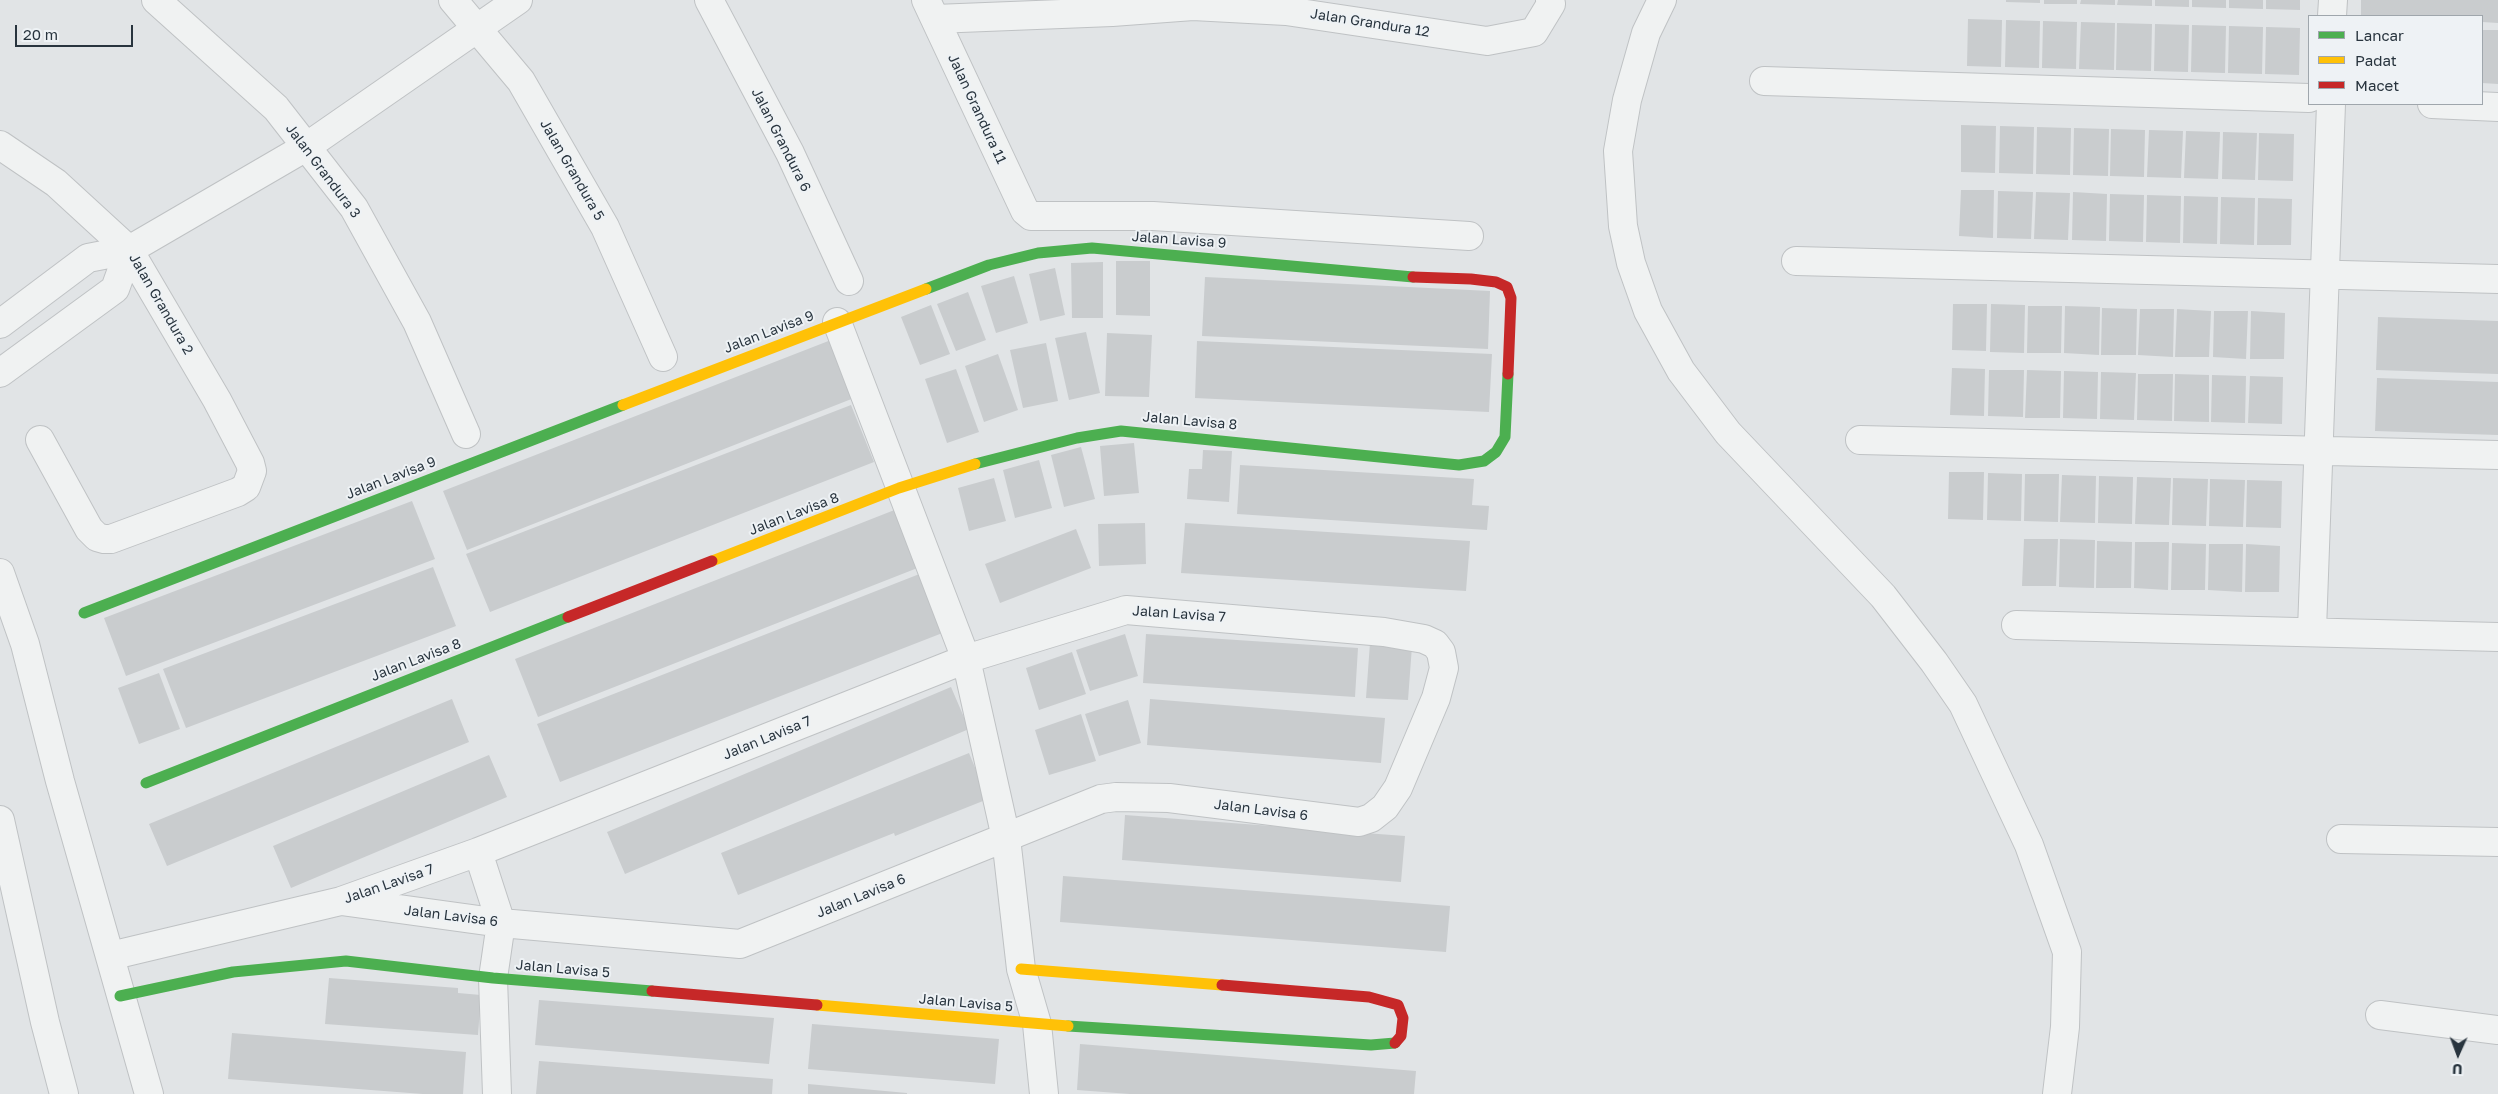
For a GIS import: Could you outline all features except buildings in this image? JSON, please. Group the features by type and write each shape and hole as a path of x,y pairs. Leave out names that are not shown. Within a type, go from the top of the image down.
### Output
{"street":[{"name":"Jalan Grandura 3","path":"156,0 276,108 354,208 417,322 466,434"},
{"name":"Jalan Grandura 5","path":"453,0 521,81 605,227 662,357"},
{"path":"0,324 88,258 129,250 306,147 518,0"},
{"name":"Jalan Grandura 6","path":"709,0 790,154 849,281"},
{"name":"Jalan Grandura 12","path":"931,10 997,8 1112,12 1195,3 1280,5 1487,41 1534,32 1551,4 1550,0"},
{"path":"1662,0 1649,24 1626,100 1618,151 1623,226 1634,271 1648,311 1681,370 1728,433 1883,596 1934,662 1963,704 2029,845 2068,952 2065,1027 2057,1094"},
{"path":"2332,15 2333,0"},
{"name":"Jalan Grandura 11","path":"931,10 1025,211 1030,216 1153,216 1469,236"},
{"path":"1764,81 2308,98"},
{"path":"2312,630 2331,105"},
{"path":"2454,105 2498,107"},
{"name":"Jalan Grandura 2","path":"0,145 56,183 129,250 246,455 252,471 246,487 238,492 111,539 97,537 82,519 40,440"},
{"name":"Jalan Lavisa 9","path":"84,613 837,322 989,265 1038,253 1092,248 1230,259 1404,277 1471,279 1496,282 1506,287 1511,298 1504,437 1496,452 1484,461"},
{"path":"0,373 114,289 129,250"},
{"path":"1796,260 2498,279"},
{"path":"837,322 966,659 1006,838 1021,969 1037,1024 1044,1094"},
{"name":"Jalan Lavisa 8","path":"146,783 899,488 967,465 1077,438 1121,431 1274,444 1459,465 1484,461"},
{"path":"1860,440 2498,455"},
{"path":"0,573 25,644 60,781 149,1094"},
{"name":"Jalan Lavisa 7","path":"110,956 341,901 478,852 966,659 1126,610 1384,632 1424,639 1435,644 1441,652 1444,668 1436,698 1398,788 1385,807 1371,818"},
{"path":"2016,624 2498,636"},
{"name":"Jalan Lavisa 6","path":"341,901 501,923 740,944 1101,799 1116,796 1169,798 1346,821 1360,822 1371,818"},
{"path":"0,820 64,1094"},
{"path":"2341,839 2498,842"},
{"path":"478,852 501,923 493,978 496,1094"},
{"name":"Jalan Lavisa 5","path":"120,996 233,972 346,961 493,978 1037,1024 1371,1045 1394,1043 1401,1036 1403,1018 1398,1005 1369,997 1021,969"},
{"path":"2380,1015 2498,1030"}],"traffic: fast":[{"path":"926,289 989,265 1038,253 1092,248 1413,277"},
{"path":"975,464 1077,438 1121,431 1459,465 1484,461 1496,452 1505,437 1508,374"},
{"path":"84,613 623,405"},
{"path":"146,783 568,617"},
{"path":"120,996 233,972 346,961 493,978 652,991"},
{"path":"1068,1026 1371,1045 1395,1043"}],"traffic: slow":[{"path":"623,405 926,289"},
{"path":"712,561 899,488 975,464"},
{"path":"1021,969 1222,985"},
{"path":"817,1005 1068,1026"}],"traffic: jam":[{"path":"1413,277 1471,279 1496,282 1507,287 1511,298 1508,374"},
{"path":"568,617 712,561"},
{"path":"1222,985 1369,997 1398,1005 1403,1018 1401,1036 1395,1043"},
{"path":"652,991 817,1005"}]}
